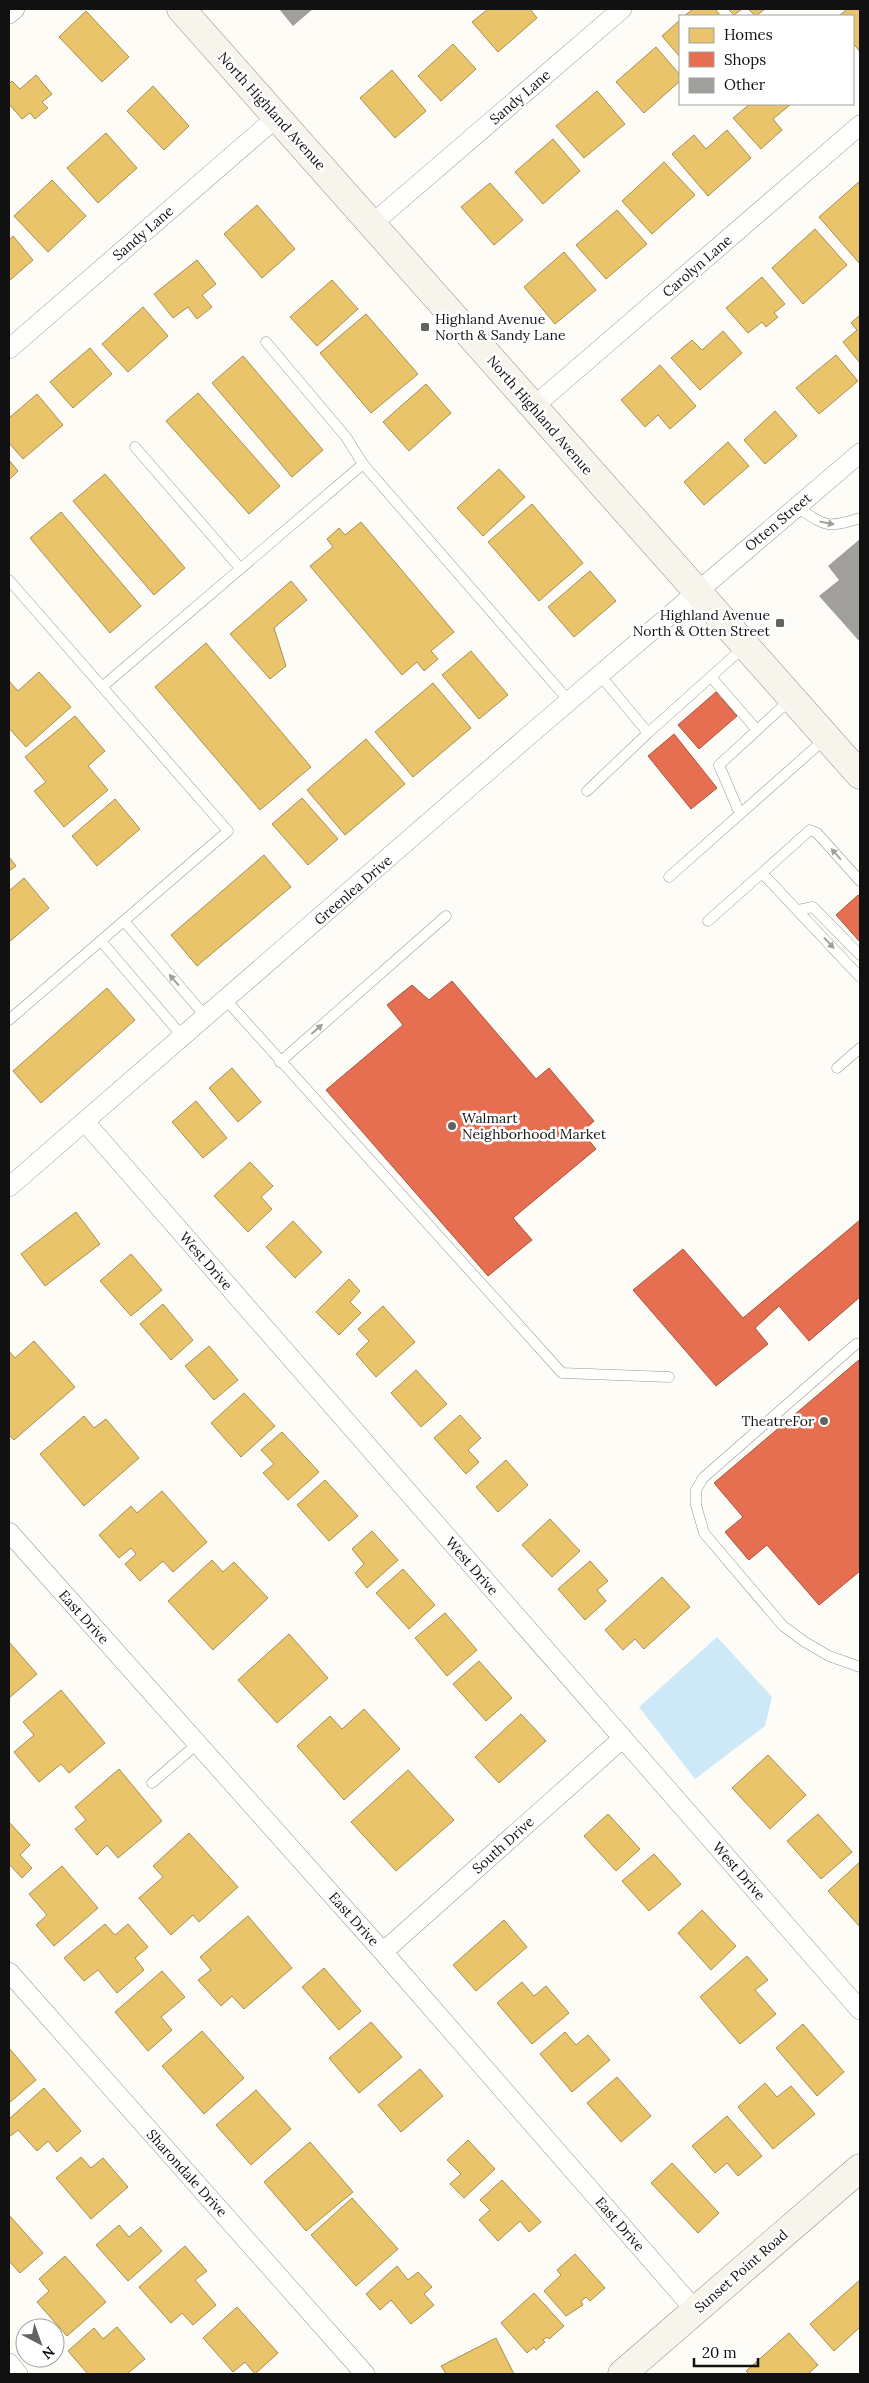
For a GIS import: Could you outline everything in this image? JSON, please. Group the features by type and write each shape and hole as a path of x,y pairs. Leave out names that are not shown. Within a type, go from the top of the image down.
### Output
{"street":[{"path":"9,14 15,9"},
{"name":"North Highland Avenue","path":"181,9 860,775"},
{"name":"Sandy Lane","path":"372,224 622,9"},
{"name":"Sandy Lane","path":"9,349 278,117"},
{"name":"Carolyn Lane","path":"533,407 860,124"},
{"name":"Otten Street","path":"696,592 860,453"},
{"name":"Greenlea Drive","path":"9,1187 696,592"},
{"name":"West Drive","path":"85,1122 860,2010"},
{"name":"East Drive","path":"9,1532 383,1952 695,2310"},
{"name":"South Drive","path":"383,1952 623,1738"},
{"name":"Sharondale Drive","path":"9,1972 365,2374"},
{"name":"Sunset Point Road","path":"622,2374 860,2168"},
{"path":"9,2363 18,2374"}],"lane":[{"path":"266,342 346,437 363,464 569,701"},
{"path":"135,447 240,568"},
{"path":"102,687 363,464"},
{"path":"797,507 828,525 860,518"},
{"path":"9,580 228,831 9,1020"},
{"path":"587,791 648,732 745,647"},
{"path":"600,675 648,732"},
{"path":"711,677 757,730"},
{"path":"740,814 719,765 792,698"},
{"path":"669,877 827,737"},
{"path":"708,921 810,830 818,833 860,881"},
{"path":"762,873 860,976"},
{"path":"798,910 813,907 860,956"},
{"path":"280,1062 446,916"},
{"path":"124,922 206,1017"},
{"path":"101,941 183,1037"},
{"path":"226,1000 562,1373 669,1377"},
{"path":"837,1068 860,1048"},
{"path":"860,1343 856,1344 703,1478 696,1490 696,1505 704,1533 783,1626 805,1642 830,1656 860,1668"},
{"path":"152,1783 197,1744"}],"water":[{"path":"717,1637 772,1697 765,1726 695,1779 639,1707"}],"building: Homes":[{"path":"488,9 530,9 537,18 498,52 472,22"},
{"path":"693,9 715,9 720,15 685,15"},
{"path":"728,9 742,9 734,15"},
{"path":"748,9 765,9 757,15"},
{"path":"847,9 860,9 860,52 854,44 854,15 840,15"},
{"path":"86,11 129,57 102,82 59,37"},
{"path":"679,21 679,56 662,36"},
{"path":"453,44 476,69 441,101 418,76"},
{"path":"656,47 679,74 679,82 644,113 616,82"},
{"path":"392,70 426,111 395,138 360,98"},
{"path":"36,75 52,94 42,102 48,108 35,119 30,113 22,119 9,104 9,84 12,81 20,89"},
{"path":"153,86 189,126 164,150 127,111"},
{"path":"597,91 625,124 584,158 556,126"},
{"path":"749,105 790,105 773,119 782,130 761,149 733,118"},
{"path":"727,130 751,158 708,196 672,154 694,135 706,149"},
{"path":"106,133 137,168 98,203 67,168"},
{"path":"553,139 580,171 543,204 515,172"},
{"path":"664,162 695,195 652,234 622,201"},
{"path":"52,180 86,216 48,252 14,216"},
{"path":"860,181 860,264 819,217"},
{"path":"490,183 523,220 494,245 461,207"},
{"path":"257,205 295,249 262,278 224,234"},
{"path":"617,210 647,244 606,279 576,245"},
{"path":"815,229 847,265 803,304 772,268"},
{"path":"13,236 33,260 9,281 9,240"},
{"path":"564,252 596,290 555,324 524,287"},
{"path":"197,260 216,284 202,295 212,307 197,319 188,307 173,318 154,294"},
{"path":"762,277 785,304 774,313 778,317 766,327 762,322 748,333 726,308"},
{"path":"332,280 358,309 317,346 290,317"},
{"path":"143,307 168,336 128,372 102,344"},
{"path":"366,314 418,374 371,413 320,353"},
{"path":"860,315 860,363 843,342 857,330 851,323"},
{"path":"723,331 742,353 700,390 671,358 692,340 702,350"},
{"path":"90,348 112,374 73,408 50,382"},
{"path":"836,355 858,381 819,414 796,388"},
{"path":"243,356 323,450 292,477 212,383"},
{"path":"660,365 696,406 670,429 658,415 645,427 621,400"},
{"path":"426,384 451,413 409,451 383,422"},
{"path":"198,393 280,486 249,514 166,421"},
{"path":"37,394 63,425 23,459 9,443 9,418"},
{"path":"775,411 797,436 765,464 744,440"},
{"path":"728,442 749,466 704,505 684,482"},
{"path":"9,460 18,471 9,480"},
{"path":"499,469 525,497 483,536 457,508"},
{"path":"105,474 185,568 154,595 73,501"},
{"path":"532,504 583,563 539,601 488,542"},
{"path":"61,512 141,606 110,633 30,538"},
{"path":"361,522 454,632 431,651 438,659 424,671 417,662 402,675 310,566 333,547 327,539 339,528 345,535"},
{"path":"590,571 616,601 574,637 548,607"},
{"path":"291,581 307,600 274,628 286,666 270,679 230,634"},
{"path":"206,643 311,767 260,810 155,687"},
{"path":"471,651 508,695 479,719 442,675"},
{"path":"39,672 71,707 26,747 9,728 9,681 18,691"},
{"path":"433,683 471,728 413,777 375,732"},
{"path":"75,716 105,751 88,766 108,790 64,827 34,791 46,782 25,757"},
{"path":"366,739 405,784 345,835 307,790"},
{"path":"302,798 338,839 308,865 272,824"},
{"path":"115,799 140,829 97,866 72,836"},
{"path":"264,855 291,887 197,966 171,935"},
{"path":"9,857 16,866 9,871"},
{"path":"24,878 49,908 9,942 9,891"},
{"path":"107,988 135,1020 41,1103 13,1071"},
{"path":"232,1068 261,1102 238,1122 209,1088"},
{"path":"196,1101 227,1138 203,1158 172,1122"},
{"path":"250,1162 273,1186 261,1197 272,1209 248,1232 214,1196"},
{"path":"76,1212 100,1244 45,1286 21,1254"},
{"path":"293,1221 322,1252 295,1278 266,1247"},
{"path":"131,1254 162,1290 131,1316 100,1281"},
{"path":"349,1279 360,1291 350,1302 361,1313 339,1335 316,1312"},
{"path":"163,1304 193,1340 171,1360 140,1324"},
{"path":"383,1306 415,1342 376,1377 356,1354 369,1341 358,1329"},
{"path":"34,1341 75,1387 14,1440 9,1435 9,1351 15,1358"},
{"path":"209,1346 238,1380 214,1400 185,1366"},
{"path":"416,1370 447,1404 421,1427 391,1393"},
{"path":"244,1393 275,1426 241,1457 211,1423"},
{"path":"460,1415 481,1438 468,1450 479,1462 466,1474 434,1438"},
{"path":"84,1416 94,1428 106,1419 139,1458 84,1506 40,1454"},
{"path":"282,1432 319,1472 288,1500 263,1473 274,1464 261,1450"},
{"path":"506,1460 528,1485 498,1512 476,1487"},
{"path":"325,1480 358,1516 329,1541 297,1505"},
{"path":"162,1491 207,1542 173,1572 163,1561 140,1581 125,1564 136,1554 131,1548 119,1558 99,1535 131,1506 137,1513"},
{"path":"550,1519 580,1551 552,1577 522,1545"},
{"path":"372,1531 398,1560 367,1588 355,1573 364,1564 352,1549"},
{"path":"212,1560 223,1572 234,1562 268,1598 213,1650 168,1601"},
{"path":"590,1561 608,1581 597,1590 606,1601 585,1620 558,1589"},
{"path":"403,1569 435,1605 409,1629 376,1593"},
{"path":"662,1577 690,1607 644,1649 635,1639 623,1650 605,1630"},
{"path":"445,1613 477,1650 447,1676 415,1638"},
{"path":"289,1634 328,1678 277,1723 238,1680"},
{"path":"9,1642 37,1674 9,1698"},
{"path":"479,1661 512,1698 486,1721 453,1684"},
{"path":"61,1690 105,1743 69,1773 61,1764 39,1782 14,1752 34,1735 23,1722"},
{"path":"364,1709 400,1749 344,1800 297,1746 330,1716 342,1729"},
{"path":"521,1714 546,1741 499,1783 475,1757"},
{"path":"768,1755 806,1795 770,1829 732,1788"},
{"path":"119,1769 162,1821 118,1858 107,1845 97,1855 75,1829 86,1820 75,1807"},
{"path":"408,1770 454,1820 396,1871 351,1822"},
{"path":"608,1814 640,1849 616,1871 584,1836"},
{"path":"818,1814 852,1852 821,1879 787,1841"},
{"path":"9,1822 30,1845 20,1855 32,1868 22,1878 9,1864"},
{"path":"189,1833 238,1887 199,1922 193,1915 171,1935 139,1898 163,1877 153,1866"},
{"path":"654,1854 681,1884 649,1911 622,1881"},
{"path":"860,1862 860,1927 828,1891"},
{"path":"62,1866 98,1908 54,1946 36,1925 47,1915 29,1894"},
{"path":"702,1910 736,1946 711,1970 678,1933"},
{"path":"248,1916 292,1968 244,2009 232,1996 221,2006 198,1980 211,1970 200,1957"},
{"path":"504,1920 527,1947 476,1991 453,1965"},
{"path":"105,1924 115,1935 128,1924 148,1947 135,1958 144,1970 117,1993 98,1970 84,1981 64,1958"},
{"path":"747,1956 768,1980 755,1990 776,2014 740,2044 700,1997"},
{"path":"324,1968 361,2011 339,2030 302,1987"},
{"path":"162,1971 185,1997 161,2017 172,2030 148,2051 115,2012"},
{"path":"522,1982 534,1996 546,1986 569,2013 532,2044 497,2003"},
{"path":"371,2022 402,2057 359,2093 329,2058"},
{"path":"803,2024 844,2072 817,2096 776,2048"},
{"path":"202,2031 244,2078 204,2114 162,2066"},
{"path":"565,2032 576,2045 588,2035 610,2060 572,2092 540,2054"},
{"path":"9,2048 36,2080 9,2103"},
{"path":"420,2069 443,2096 401,2132 378,2105"},
{"path":"617,2077 651,2116 621,2142 587,2103"},
{"path":"765,2083 777,2097 791,2086 815,2114 773,2149 738,2107"},
{"path":"44,2088 81,2131 57,2152 48,2141 37,2151 18,2130 9,2137 9,2119"},
{"path":"256,2090 291,2129 251,2165 216,2125"},
{"path":"727,2116 762,2156 738,2176 727,2163 715,2173 692,2146"},
{"path":"468,2140 495,2169 464,2198 450,2184 461,2174 447,2160"},
{"path":"310,2142 353,2192 306,2231 264,2182"},
{"path":"81,2157 91,2168 103,2158 128,2187 91,2219 56,2178"},
{"path":"672,2163 719,2213 698,2233 651,2183"},
{"path":"502,2180 541,2222 529,2232 520,2221 498,2241 479,2220 490,2210 480,2200"},
{"path":"352,2198 398,2249 356,2286 311,2235"},
{"path":"9,2215 43,2253 20,2273 9,2261"},
{"path":"119,2225 129,2237 141,2227 162,2251 128,2281 96,2245"},
{"path":"185,2246 207,2271 195,2280 216,2305 193,2325 182,2313 171,2323 139,2287"},
{"path":"575,2254 605,2288 590,2301 586,2297 581,2301 583,2305 566,2316 544,2291 561,2275 557,2270"},
{"path":"65,2256 106,2302 67,2336 65,2334 65,2318 51,2318 37,2302 49,2291 39,2279"},
{"path":"397,2266 408,2280 418,2272 432,2287 424,2294 434,2305 411,2324 391,2300 380,2310 366,2294"},
{"path":"860,2280 860,2327 834,2351 810,2324"},
{"path":"534,2293 564,2326 549,2339 547,2337 543,2340 545,2342 536,2350 534,2347 527,2353 501,2323"},
{"path":"237,2307 278,2353 255,2374 245,2362 233,2372 203,2338"},
{"path":"117,2327 145,2359 127,2374 88,2374 68,2351 94,2328 103,2339"},
{"path":"789,2333 818,2365 808,2374 749,2374 746,2371"},
{"path":"496,2338 514,2374 446,2374 441,2366"}],"building: Shops":[{"path":"716,692 737,716 699,749 678,725"},
{"path":"674,734 717,788 691,809 648,756"},
{"path":"858,895 860,897 860,942 836,915"},
{"path":"452,981 536,1079 549,1068 594,1121 582,1132 596,1149 513,1218 532,1240 488,1276 326,1090 403,1025 387,1005 412,985 429,1000"},
{"path":"860,1220 860,1297 809,1341 779,1306 755,1328 768,1344 716,1386 633,1290 683,1249 743,1318"},
{"name":"TheatreFor","path":"860,1359 860,1571 819,1605 767,1545 749,1560 747,1558 725,1532 743,1517 714,1483"}],"building: Other":[{"path":"279,9 313,9 293,26"},
{"path":"860,539 860,642 819,596 839,580 828,566"}],"place":[{"name":"Highland Avenue North & Sandy Lane","path":"425,327"},
{"name":"Highland Avenue North & Otten Street","path":"780,623"},
{"name":"Walmart Neighborhood Market","path":"452,1126"},
{"name":"TheatreFor","path":"824,1421"}]}
